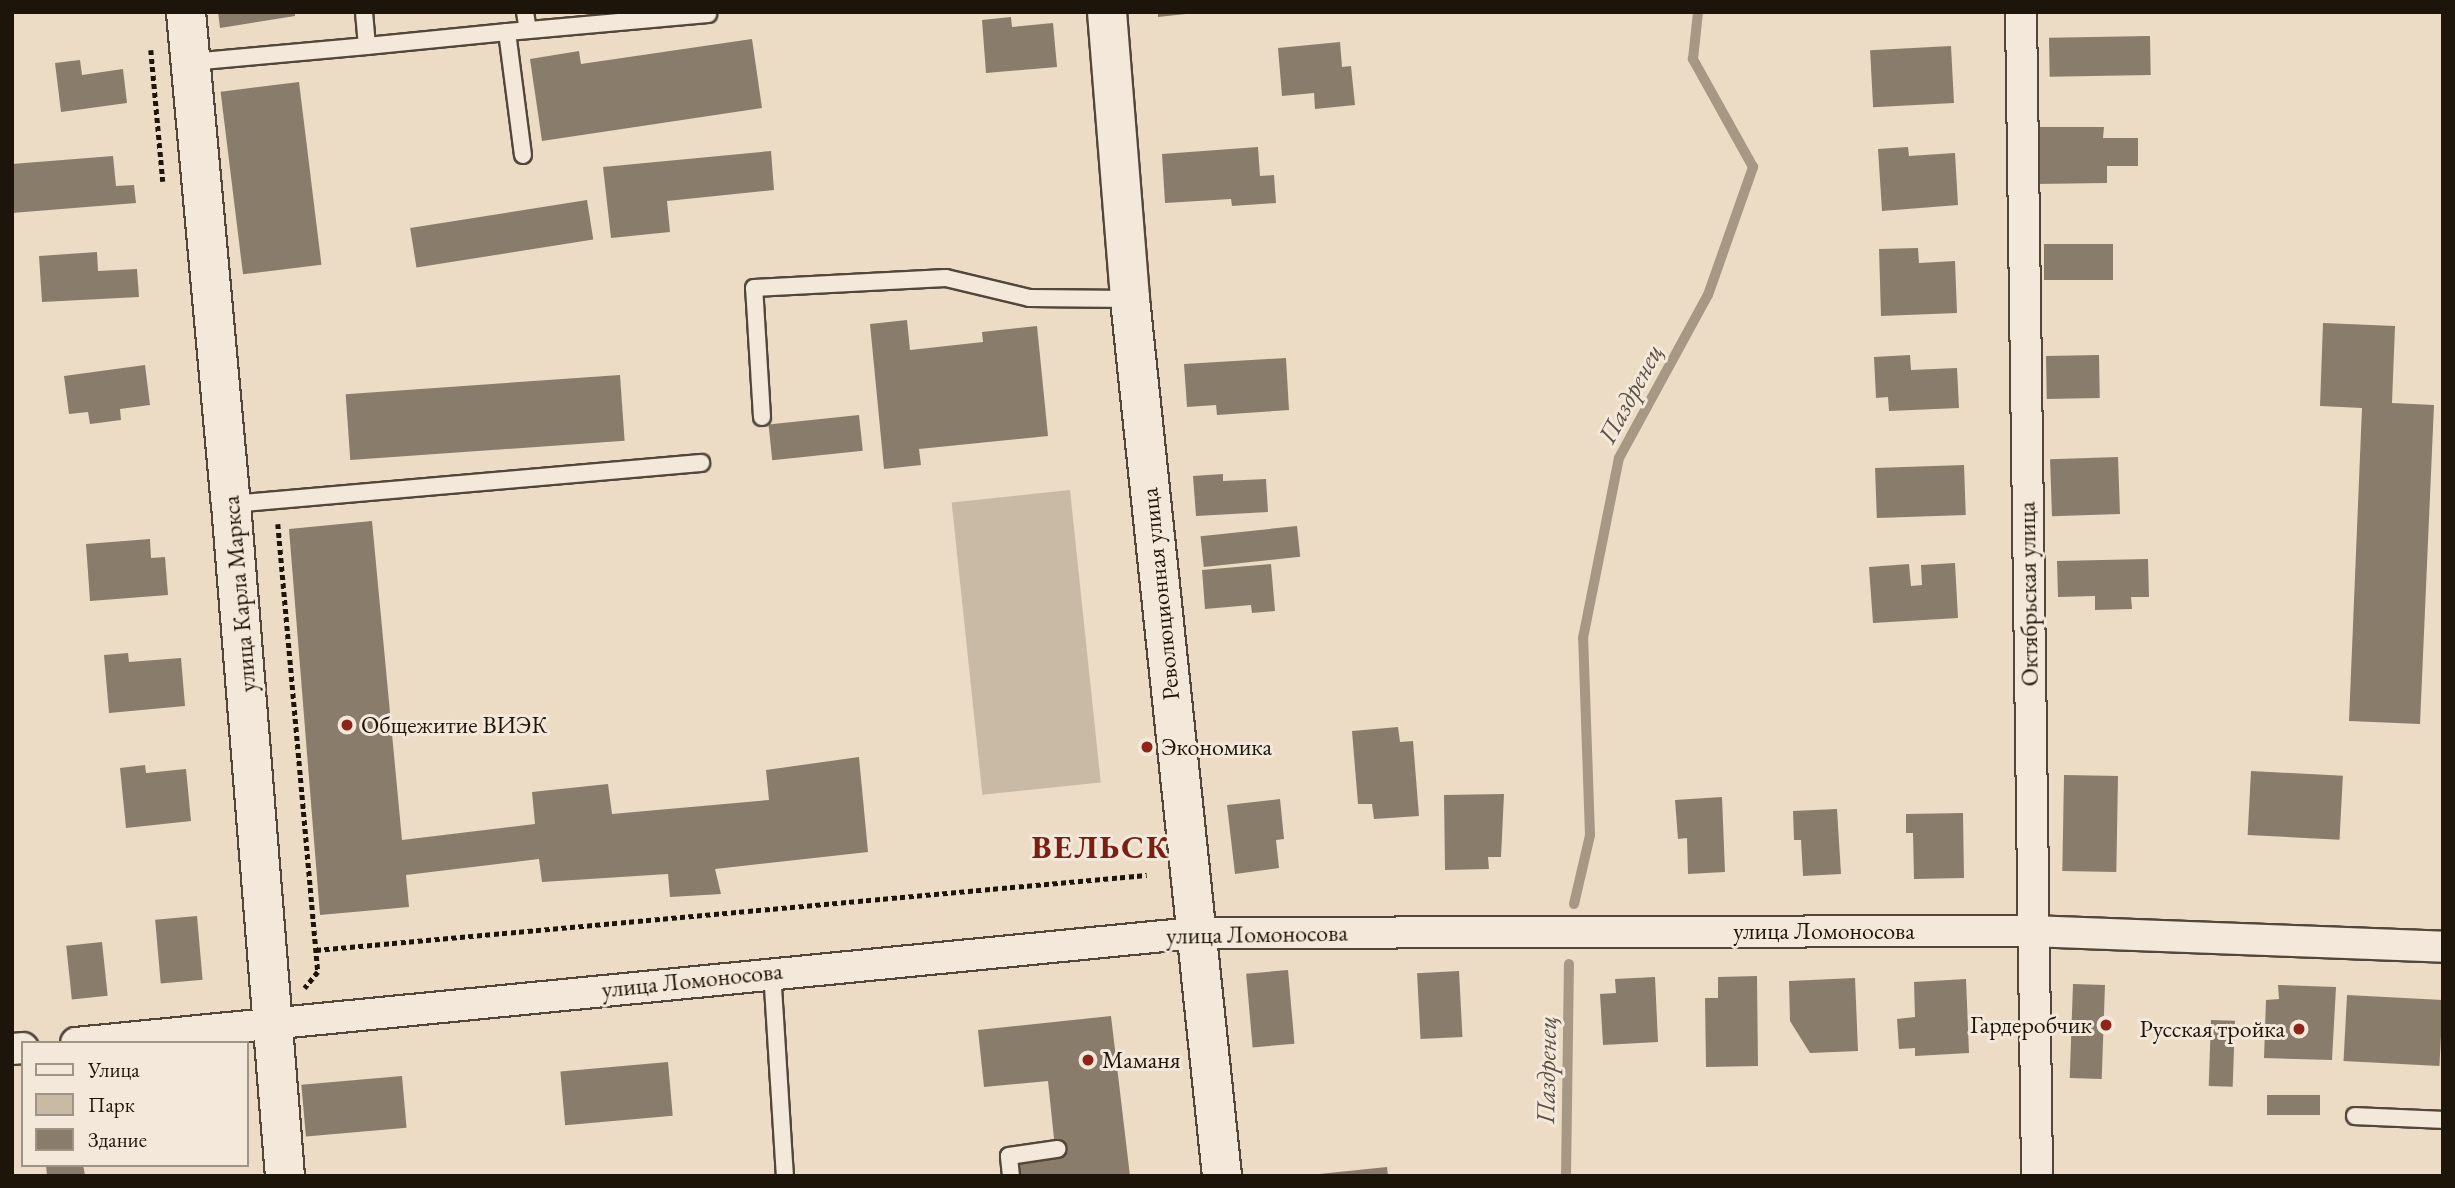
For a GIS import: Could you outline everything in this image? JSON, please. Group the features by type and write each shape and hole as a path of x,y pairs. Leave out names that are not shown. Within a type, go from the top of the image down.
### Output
{"main road":[{"name":"улица Карла Маркса","path":"186,12 231,504 285,1176"},
{"name":"Революционная улица","path":"1107,12 1130,299 1194,933 1222,1176"}],"street":[{"name":"Октябрьская улица","path":"2021,12 2037,1176"},
{"name":"улица Ломоносова","path":"96,1041 772,971 1194,933 2032,931 2443,945"}],"lane":[{"path":"364,12 368,46"},
{"path":"525,12 528,30"},
{"path":"551,28 562,12"},
{"path":"191,62 708,14"},
{"path":"507,32 523,155"},
{"path":"762,417 754,288 946,278 1029,298 1130,299"},
{"path":"231,504 701,463"},
{"path":"772,971 785,1176"},
{"path":"2355,1116 2443,1119"},
{"path":"1011,1176 1009,1156 1057,1149"}],"path":[{"path":"316,950 1147,875"}],"green space":[{"path":"1070,490 1101,782 982,795 952,502"}],"building":[{"path":"218,12 295,12 295,16 220,28"},
{"path":"1158,12 1186,12 1186,14 1158,17"},
{"path":"1011,17 1012,27 1053,23 1057,67 986,73 982,20"},
{"path":"2150,36 2151,75 2050,77 2049,38"},
{"path":"752,39 762,108 542,141 530,59 579,51 581,64"},
{"path":"1340,42 1342,67 1351,66 1355,105 1315,109 1314,93 1282,96 1278,48"},
{"path":"1951,46 1954,103 1873,107 1870,50"},
{"path":"80,60 82,75 123,69 127,103 61,112 55,63"},
{"path":"299,82 321,265 243,274 221,92"},
{"path":"2035,127 2104,127 2103,138 2138,138 2138,166 2107,166 2107,183 2036,184"},
{"path":"1258,147 1260,176 1274,175 1276,203 1232,206 1231,199 1165,203 1162,154"},
{"path":"1908,147 1909,156 1955,153 1958,205 1882,211 1878,149"},
{"path":"771,151 774,190 667,201 670,232 611,238 603,167"},
{"path":"113,156 116,186 134,185 136,203 12,213 12,164"},
{"path":"587,200 593,240 416,268 410,228"},
{"path":"2044,244 2113,244 2113,280 2044,280"},
{"path":"1918,248 1919,263 1955,261 1957,313 1881,316 1879,249"},
{"path":"97,252 98,271 137,269 139,297 42,302 39,256"},
{"path":"907,320 910,350 983,342 982,332 1037,326 1048,436 919,449 921,465 884,469 870,324"},
{"path":"2323,323 2395,326 2392,403 2434,405 2420,724 2349,721 2362,408 2320,406"},
{"path":"1910,355 1911,370 1957,368 1959,408 1889,411 1888,397 1876,398 1874,357"},
{"path":"2099,355 2100,398 2047,399 2046,356"},
{"path":"1286,358 1289,410 1217,415 1216,405 1187,407 1184,364"},
{"path":"145,365 150,405 120,409 121,420 90,424 88,412 69,414 64,376"},
{"path":"620,375 625,441 350,460 346,394"},
{"path":"859,415 863,451 772,460 768,425"},
{"path":"2118,457 2120,514 2052,516 2050,459"},
{"path":"1964,465 1966,515 1877,518 1875,468"},
{"path":"1223,474 1223,481 1266,479 1268,512 1196,516 1193,476"},
{"path":"372,521 402,840 535,824 532,792 608,784 612,814 769,800 766,770 859,757 868,852 715,869 721,894 670,897 668,874 542,882 539,859 406,875 409,907 320,915 289,529"},
{"path":"1297,526 1300,557 1204,567 1201,536"},
{"path":"150,539 151,558 165,557 168,595 90,601 86,544"},
{"path":"2148,559 2149,597 2131,597 2132,609 2095,610 2095,596 2058,597 2057,561"},
{"path":"1955,563 1958,618 1873,623 1869,567 1909,564 1911,586 1922,585 1921,565"},
{"path":"1271,564 1275,611 1252,613 1251,605 1205,609 1202,570"},
{"path":"128,653 129,662 181,658 185,706 109,713 104,655"},
{"path":"1398,727 1400,742 1413,741 1419,816 1374,819 1372,804 1358,804 1352,731"},
{"path":"145,765 146,773 186,769 191,821 126,828 120,768"},
{"path":"2251,771 2343,776 2340,840 2248,835"},
{"path":"2064,775 2118,776 2116,872 2062,871"},
{"path":"1504,794 1501,857 1488,857 1489,869 1445,870 1444,795"},
{"path":"1722,797 1725,872 1688,874 1687,838 1678,839 1675,800"},
{"path":"1280,799 1284,839 1276,840 1279,868 1235,874 1227,805"},
{"path":"1837,809 1841,874 1803,876 1801,840 1794,840 1793,811"},
{"path":"1963,813 1964,878 1914,879 1913,833 1906,833 1906,814"},
{"path":"197,916 203,980 161,983 155,920"},
{"path":"102,942 108,996 72,999 66,946"},
{"path":"1288,970 1294,1044 1253,1047 1246,974"},
{"path":"1459,971 1462,1037 1421,1039 1417,973"},
{"path":"1757,976 1758,1066 1706,1067 1705,998 1718,998 1718,977"},
{"path":"1655,977 1658,1042 1603,1045 1600,994 1616,993 1615,979"},
{"path":"1855,978 1858,1051 1810,1053 1790,1021 1789,981"},
{"path":"1966,979 1969,1053 1915,1056 1915,1048 1899,1049 1897,1019 1915,1017 1914,982"},
{"path":"2073,984 2105,985 2102,1079 2070,1078"},
{"name":"Русская тройка","path":"2278,985 2336,987 2332,1060 2264,1058 2266,1000 2279,999"},
{"path":"2347,995 2443,1000 2439,1066 2344,1061"},
{"path":"1111,1016 1130,1176 1011,1176 1010,1166 1056,1158 1048,1081 984,1087 978,1030"},
{"path":"2211,1020 2235,1021 2233,1087 2209,1086"},
{"path":"668,1062 673,1116 565,1125 560,1071"},
{"path":"402,1076 407,1128 306,1137 301,1085"},
{"path":"2267,1095 2320,1095 2320,1115 2267,1115"},
{"path":"46,1167 83,1167 85,1175 47,1176"},
{"path":"1387,1167 1388,1176 1319,1176 1319,1174"}],"waterway":[{"name":"Паздренец","path":"1574,904 1590,835 1583,638 1619,458 1708,295 1753,167 1693,59 1698,12"},
{"name":"Паздренец","path":"1566,1176 1569,964"}],"place":[{"name":"Общежитие ВИЭК","path":"347,725"},
{"name":"Экономика","path":"1147,747"},
{"name":"Гардеробчик","path":"2106,1025"},
{"name":"Русская тройка","path":"2299,1029"},
{"name":"Маманя","path":"1088,1060"}],"district":[{"name":"ВЕЛЬСК","path":"1101,847"}]}
